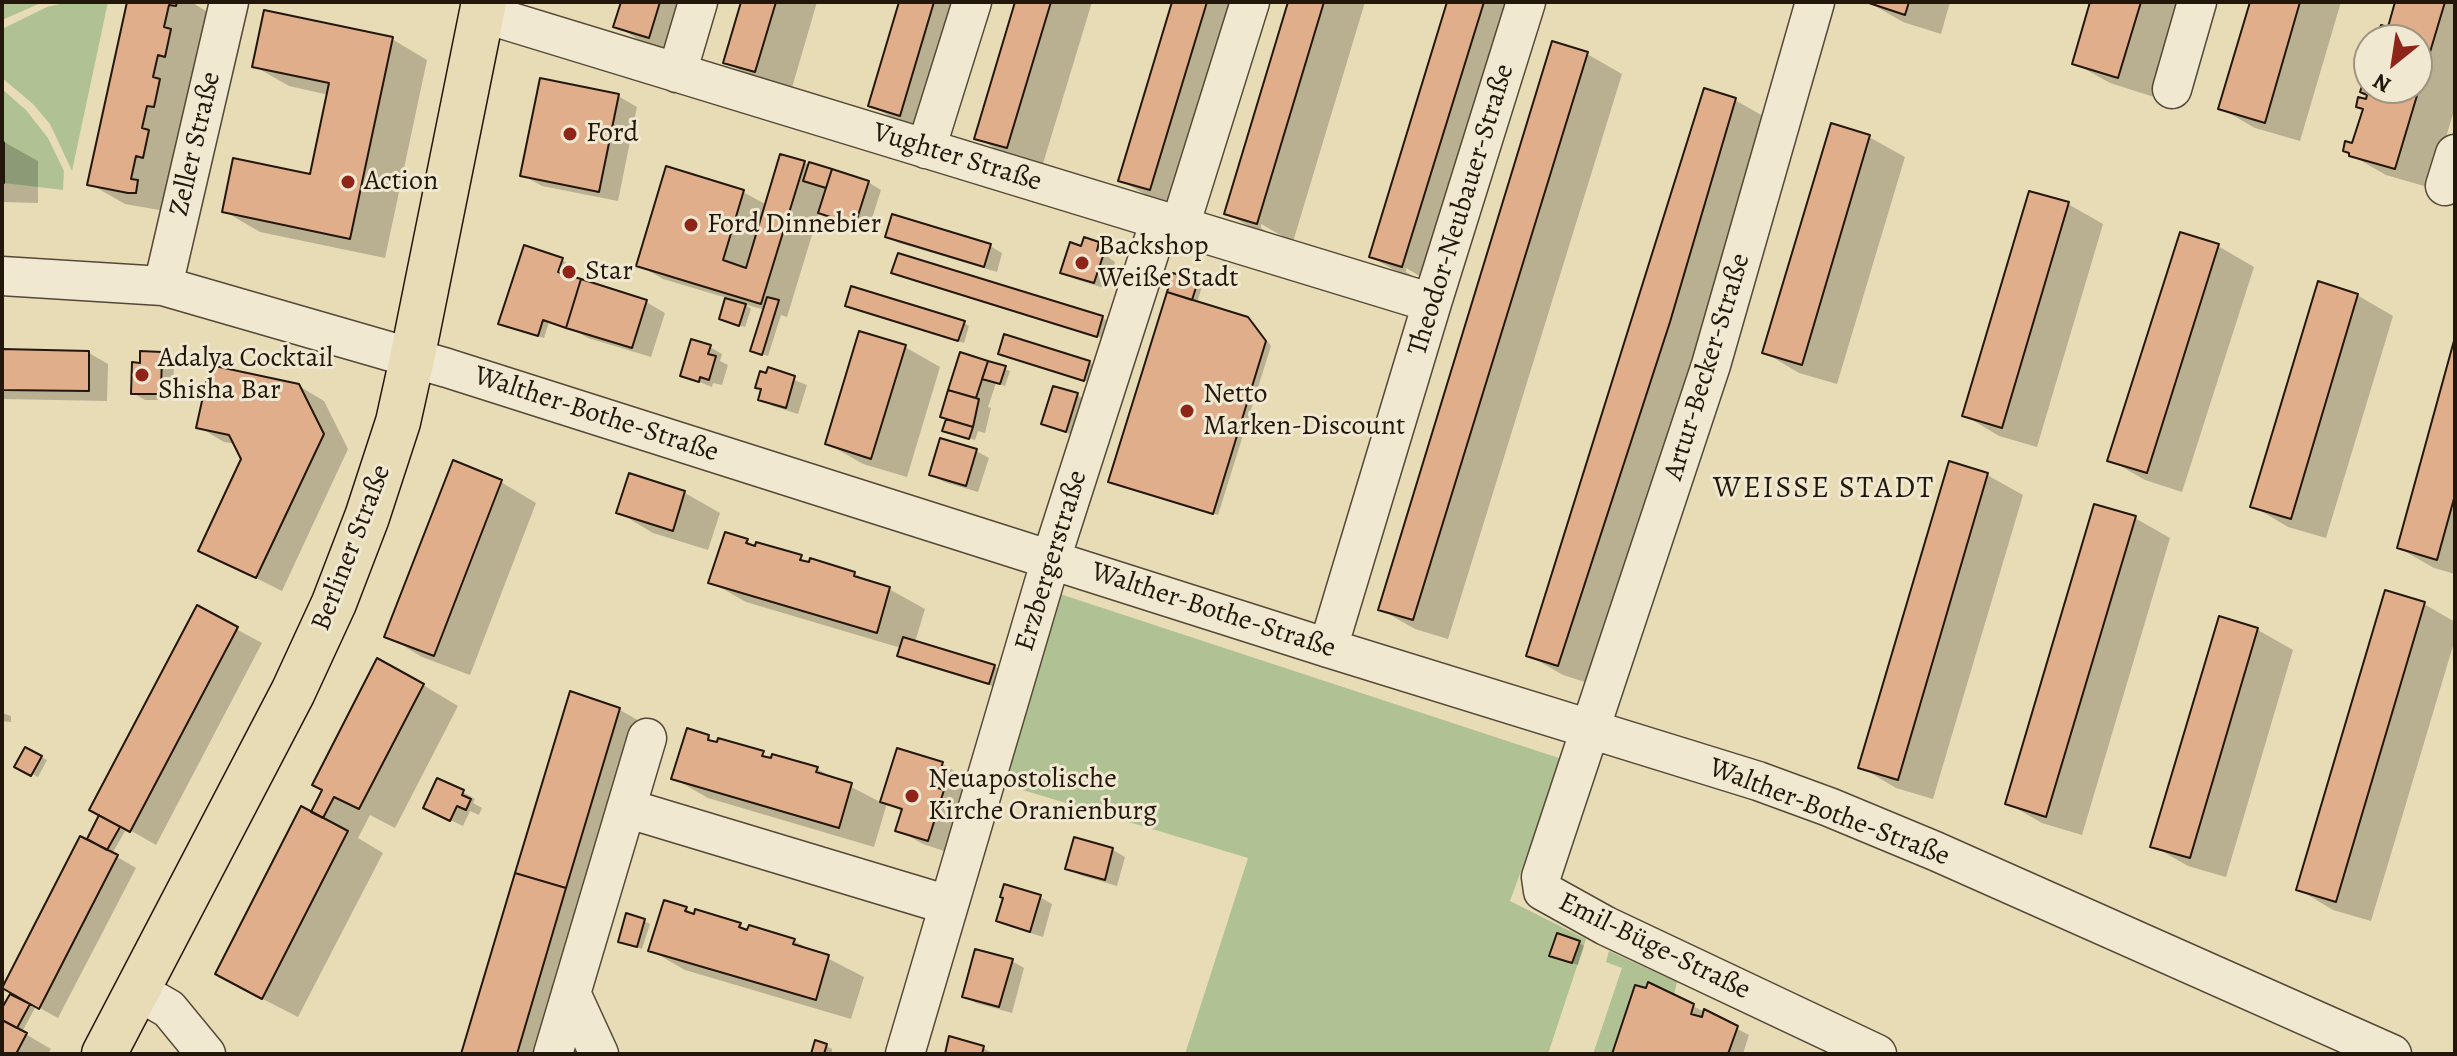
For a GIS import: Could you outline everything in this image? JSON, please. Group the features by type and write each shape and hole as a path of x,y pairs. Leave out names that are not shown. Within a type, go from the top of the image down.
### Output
{"main road":[{"name":"Berliner Straße","path":"104,1054 267,744 334,603 367,517 398,422 483,7"}],"street":[{"name":"Zeller Straße","path":"163,286 229,2"},
{"path":"677,73 698,2"},
{"path":"926,149 972,2"},
{"name":"Erzbergerstraße","path":"905,1054 1051,559 1250,2"},
{"name":"Theodor-Neubauer-Straße","path":"1328,648 1526,2"},
{"name":"Artur-Becker-Straße","path":"1590,728 1711,365 1815,2"},
{"path":"2172,89 2197,2"},
{"name":"Vughter Straße","path":"483,7 677,73 1432,303"},
{"name":"Walther-Bothe-Straße","path":"2,276 163,286 412,359 1758,781 1950,858 2392,1054"},
{"name":"Emil-Büge-Straße","path":"1590,728 1541,877 1543,891 1606,926 1877,1054"},
{"path":"553,1054 647,738"},
{"path":"626,808 948,905"},
{"path":"138,991 169,1009 206,1054"},
{"path":"571,993 599,1054"}],"green space":[{"path":"2,2 43,2 2,20"},
{"path":"68,2 108,2 72,171 50,124 33,104 2,78 2,29 47,7"},
{"path":"2,89 26,110 48,138 64,171 63,190 4,183"},
{"path":"1060,594 1562,759 1510,901 1586,939 1548,1054 1185,1054 1248,858 1003,784"},
{"path":"1609,951 1677,982 1674,995 1648,982 1646,988 1635,985 1612,1054 1593,1054 1622,968 1606,962"}],"building":[{"path":"127,2 177,2 176,6 169,5 164,27 171,29 165,57 158,55 153,77 160,79 154,107 147,106 142,128 149,130 143,158 136,156 131,179 138,180 136,193 87,185"},
{"path":"621,2 660,2 649,38 613,27"},
{"path":"741,2 776,2 755,72 723,63"},
{"path":"899,2 934,2 900,116 868,106"},
{"path":"1015,2 1051,2 1007,148 974,139"},
{"path":"1172,2 1207,2 1150,190 1118,181"},
{"path":"1288,2 1324,2 1257,224 1224,214"},
{"path":"1447,2 1484,2 1402,267 1369,257"},
{"path":"1866,2 1909,2 1905,15"},
{"path":"2090,2 2141,2 2118,78 2072,64"},
{"path":"2250,2 2300,2 2265,123 2218,109"},
{"path":"2395,2 2445,2 2433,42 2433,24 2389,24"},
{"path":"264,10 393,37 350,239 222,212 233,158 310,174 329,83 252,67"},
{"path":"1552,41 1588,52 1413,620 1378,610"},
{"name":"Ford","path":"540,78 619,94 599,192 520,176"},
{"path":"1704,88 1736,98 1670,322 1558,666 1526,656"},
{"path":"2357,104 2414,104 2395,169 2349,156 2343,151 2345,141 2352,143 2363,109 2356,107"},
{"path":"1831,123 1870,135 1802,365 1762,353"},
{"path":"2,139 4,143 4,183 2,183"},
{"name":"Ford Dinnebier","path":"780,154 805,161 761,304 636,266 666,166 744,190 723,260 746,268"},
{"path":"809,162 832,169 826,188 803,181"},
{"path":"832,169 869,181 855,225 818,213"},
{"path":"2029,191 2069,202 2002,428 1962,416"},
{"path":"892,214 991,244 984,267 885,237"},
{"path":"2180,232 2219,244 2147,473 2107,461"},
{"name":"Backshop Weiße Stadt","path":"1084,237 1099,242 1097,251 1104,253 1094,283 1060,273 1070,242 1081,246"},
{"path":"524,245 563,258 558,272 581,279 566,328 543,320 538,336 498,324"},
{"path":"898,253 1103,316 1097,337 891,273"},
{"path":"1173,273 1198,281 1192,300 1167,292"},
{"path":"581,279 647,300 632,348 566,328"},
{"path":"2318,281 2358,294 2291,519 2250,507"},
{"path":"851,286 965,321 958,341 845,306"},
{"name":"Netto Marken-Discount","path":"1167,292 1248,317 1266,341 1213,514 1108,482"},
{"path":"767,297 779,300 762,355 750,351"},
{"path":"725,298 746,304 739,326 719,319"},
{"path":"859,331 906,345 871,459 825,444"},
{"path":"1004,334 1090,361 1084,381 998,354"},
{"path":"2455,337 2455,495 2437,560 2397,548"},
{"path":"691,339 711,345 708,354 716,356 709,380 700,377 699,382 680,376"},
{"path":"2,349 89,351 89,391 2,390"},
{"path":"140,351 162,352 161,394 131,394 132,362 140,363"},
{"path":"960,352 988,361 976,398 948,390"},
{"path":"988,361 1006,366 1000,384 982,379"},
{"path":"210,365 299,384 324,434 256,578 198,551 241,459 229,435 196,428"},
{"path":"768,367 795,376 786,408 758,400 761,389 755,388 760,371 766,373"},
{"path":"1053,386 1078,393 1066,432 1041,424"},
{"path":"948,390 979,399 973,427 940,417"},
{"path":"946,419 973,427 969,439 942,431"},
{"path":"940,438 977,449 966,486 929,475"},
{"path":"453,460 502,480 434,656 384,637"},
{"path":"1949,461 1988,473 1898,780 1858,768"},
{"path":"629,473 685,491 673,531 616,513"},
{"path":"2094,504 2136,516 2046,817 2005,804"},
{"path":"725,532 748,539 746,543 755,546 756,542 802,555 800,560 809,562 810,558 890,587 877,633 708,583"},
{"path":"2385,590 2425,602 2336,902 2296,890"},
{"path":"197,605 238,627 130,832 89,810"},
{"path":"2219,616 2258,628 2190,858 2150,847"},
{"path":"903,637 995,665 989,684 897,656"},
{"path":"377,658 424,684 359,809 334,797 323,818 311,812 322,790 312,785"},
{"path":"570,691 620,708 566,888 515,873"},
{"path":"687,728 709,735 708,740 717,742 718,738 764,751 762,756 771,758 772,754 818,767 816,772 852,783 839,828 671,779"},
{"path":"25,747 42,756 31,776 14,767"},
{"name":"Neuapostolische Kirche Oranienburg","path":"897,748 943,762 935,787 944,790 928,841 895,831 902,809 880,802"},
{"path":"437,778 464,790 462,795 471,799 466,810 457,806 450,821 423,808"},
{"path":"301,806 348,831 262,999 215,974"},
{"path":"99,815 120,827 107,850 87,839"},
{"path":"80,836 118,855 39,1009 2,988"},
{"path":"1074,837 1113,848 1105,880 1065,869"},
{"path":"515,873 566,888 517,1054 461,1054"},
{"path":"1004,884 1041,895 1030,932 996,921"},
{"path":"664,900 687,907 685,911 694,914 695,909 741,923 739,927 747,930 749,925 795,939 793,944 829,955 816,1000 648,951"},
{"path":"626,913 645,919 637,947 618,942"},
{"path":"1557,933 1580,941 1572,963 1549,956"},
{"path":"975,949 1013,959 999,1007 962,997"},
{"path":"1648,982 1694,1004 1691,1014 1702,1017 1704,1009 1738,1026 1728,1054 1612,1054 1635,985 1646,988"},
{"path":"10,994 30,1004 17,1028 2,1020 2,1008"},
{"path":"2,1020 27,1033 16,1054 2,1054"},
{"path":"949,1036 984,1046 982,1054 945,1054"},
{"path":"815,1040 827,1044 824,1054 811,1054"}],"place":[{"name":"Ford","path":"570,134"},
{"name":"Action","path":"348,182"},
{"name":"Ford Dinnebier","path":"691,225"},
{"name":"Backshop Weiße Stadt","path":"1082,263"},
{"name":"Star","path":"569,272"},
{"name":"Adalya Cocktail Shisha Bar","path":"142,375"},
{"name":"Netto Marken-Discount","path":"1187,411"},
{"name":"Neuapostolische Kirche Oranienburg","path":"912,796"}],"district":[{"name":"WEISSE STADT","path":"1824,490"}]}
